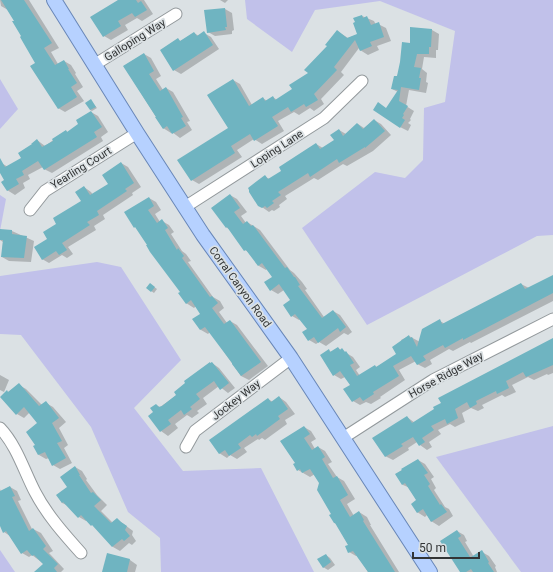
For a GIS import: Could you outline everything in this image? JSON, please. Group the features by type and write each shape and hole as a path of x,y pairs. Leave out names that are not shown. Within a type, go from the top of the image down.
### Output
{"main road":[{"name":"Corral Canyon Road","path":"54,0 184,207 291,358 430,572"}],"street":[{"name":"Galloping Way","path":"94,65 176,14"},
{"name":"Loping Lane","path":"184,207 324,118 362,81"},
{"name":"Yearling Court","path":"30,210 45,191 137,133"},
{"name":"Horse Ridge Way","path":"342,438 433,380 553,319"},
{"name":"Jockey Way","path":"186,447 195,432 291,358"},
{"path":"0,428 16,450 35,493 59,528 81,553"}],"shaded area":[{"path":"245,0 553,0 553,235 537,236 367,325 302,228 375,172 405,178 423,160 424,108 445,102 455,31 380,1 315,10 292,52 247,19"},
{"path":"0,79 18,109 0,129"},
{"path":"0,195 6,199 0,231"},
{"path":"97,262 121,267 181,360 134,408 183,471 261,468 314,572 161,572 160,538 128,512 91,427 21,335 0,334 0,276"},
{"path":"553,426 553,572 521,572 436,457"},
{"path":"0,550 15,572 0,572"}],"building":[{"path":"1,0 24,0 52,43 44,48 55,65 64,60 77,83 71,87 77,97 58,109 30,66 35,63 12,21 14,21"},
{"path":"118,0 136,0 138,3 141,1 147,10 135,17 132,13 118,21 121,26 103,37 90,17"},
{"path":"225,8 226,30 207,33 204,10"},
{"path":"362,15 363,18 367,16 371,25 379,22 384,37 370,42 372,46 360,51 355,40 334,67 337,70 314,94 318,100 306,107 304,104 291,112 288,107 272,117 278,126 254,141 250,134 231,146 235,153 191,181 177,160 228,128 207,95 233,79 249,106 263,97 265,101 273,96 275,100 292,89 289,85 308,73 304,70 327,46 325,45 337,30 347,38 357,34 353,23 355,22 353,18"},
{"path":"410,27 432,29 431,47 429,47 429,54 417,54 414,67 421,68 419,90 401,87 399,101 408,106 402,118 405,120 400,128 373,110 378,102 386,108 398,90 391,89 394,76 397,76 402,42 410,43"},
{"path":"204,31 213,45 173,71 160,50 178,38 180,41 194,32 197,36"},
{"path":"144,53 154,71 149,74 160,91 166,87 183,117 181,118 186,126 172,134 167,126 163,129 123,66"},
{"path":"91,99 96,107 90,110 85,103"},
{"path":"91,111 102,127 94,132 97,137 44,170 38,161 22,171 24,175 16,179 19,184 7,191 1,182 4,180 0,173 0,158 5,167 21,158 18,153 37,139 42,147 53,141 52,139 66,130 67,132 78,124 76,120"},
{"path":"374,119 385,131 365,148 339,163 337,159 310,177 308,173 278,192 281,195 272,201 274,203 267,208 265,206 262,208 258,206 248,188 265,175 268,179 281,171 279,167 316,143 320,149 334,140 330,135 339,129 343,136 357,123 363,129"},
{"path":"121,162 134,183 125,189 127,191 97,211 99,215 87,222 90,225 62,243 67,250 59,255 56,251 42,260 34,247 47,239 43,232 56,224 53,218 81,201 75,192 84,186 90,195 108,184 102,175"},
{"path":"230,194 240,208 234,212 243,224 247,221 251,226 253,225 285,268 287,267 295,277 300,285 298,286 322,318 333,310 346,327 340,332 338,328 318,343 314,337 308,341 302,332 307,329 295,314 291,317 283,305 290,300 279,284 270,291 264,282 272,277 262,263 258,266 246,250 244,251 211,208"},
{"path":"149,197 154,206 148,210 157,223 162,219 168,228 165,230 177,250 178,248 184,256 182,258 210,297 212,296 218,303 212,308 224,324 230,320 261,362 241,376 205,327 200,330 192,319 200,314 191,300 186,304 178,293 180,292 150,252 147,245 124,212"},
{"path":"0,229 12,230 12,234 27,236 24,258 1,257 3,240 0,240"},
{"path":"553,275 553,293 463,340 463,338 445,348 443,345 423,356 426,360 417,365 411,356 393,366 399,376 373,392 374,394 363,401 360,397 352,402 343,389 350,385 340,371 333,376 320,355 329,349 330,352 338,347 340,350 342,348 345,352 346,351 354,363 350,365 357,376 375,365 376,367 396,354 392,347 409,335 410,338 412,337 417,347 422,329 440,319 442,324 521,283 525,289"},
{"path":"150,283 155,287 151,292 146,288"},
{"path":"553,338 553,365 526,377 523,372 506,381 509,388 497,394 496,391 476,401 477,404 470,408 467,402 455,409 458,418 447,424 445,419 431,426 434,430 422,438 425,442 419,446 413,437 401,444 403,446 385,457 372,438 407,416 412,423 434,409 433,407 441,403 438,398"},
{"path":"212,362 229,383 220,390 214,381 196,394 200,399 190,407 192,409 184,415 181,410 168,420 171,424 160,432 148,416 153,412 150,408 156,404 159,407 162,406 176,395 174,392 185,383 184,381"},
{"path":"19,383 39,406 46,401 59,418 52,423 62,441 57,443 66,458 52,466 45,452 38,455 33,446 35,445 26,432 37,423 24,407 16,415 0,397 7,390 8,392"},
{"path":"279,396 288,409 278,416 280,419 257,436 256,434 252,437 250,435 238,444 241,448 229,456 225,450 219,454 209,440 268,398 271,402"},
{"path":"304,426 310,434 304,438 312,450 318,446 325,457 322,459 333,478 337,476 348,495 340,500 350,517 359,511 364,520 363,521 395,572 368,572 353,551 348,553 345,546 348,545 329,515 331,514 317,490 319,483 310,469 302,473 300,469 297,471 293,464 295,463 280,441"},
{"path":"418,459 428,473 424,475 430,484 428,486 440,505 441,504 447,512 431,522 423,509 417,513 411,504 416,500 405,483 402,485 395,474"},
{"path":"75,466 91,493 93,492 101,500 94,506 111,523 117,518 127,526 125,530 130,536 124,541 122,539 112,547 92,525 91,526 81,515 78,518 56,495 67,487 60,477"},
{"path":"10,486 15,496 12,497 29,531 33,528 46,546 43,549 58,564 54,568 57,572 34,572 43,564 34,555 32,556 27,550 21,554 6,531 3,533 0,526 0,491"},
{"path":"457,530 461,536 458,538 470,557 482,550 494,572 473,572 471,569 466,572 460,572 440,541"},
{"path":"107,553 130,559 127,572 102,572"},
{"path":"326,554 331,562 323,568 317,559"}]}
